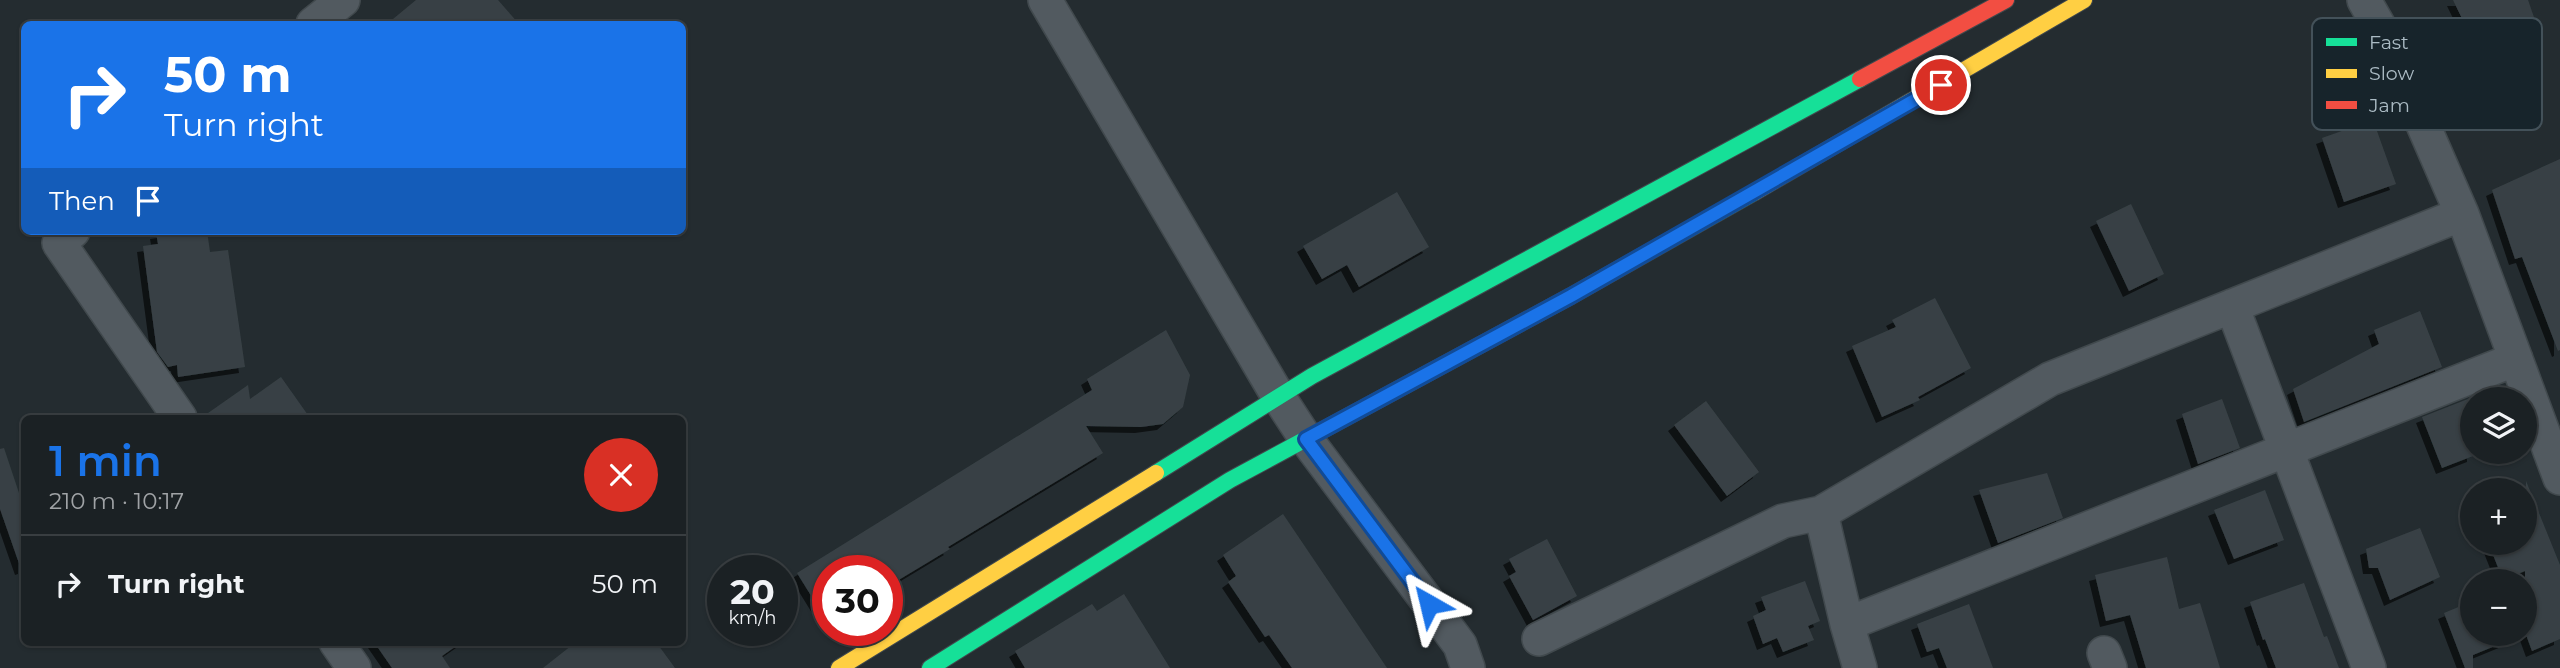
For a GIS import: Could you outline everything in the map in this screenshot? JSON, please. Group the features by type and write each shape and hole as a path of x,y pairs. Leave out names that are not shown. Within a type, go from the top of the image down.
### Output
{"main road":[{"path":"839,668 1312,376 2006,0"},
{"path":"930,668 1230,480 1571,296 1870,127 2084,0"}],"street":[{"path":"1045,0 1278,396 1306,439 1460,645 1468,668"},
{"path":"2364,0 2374,18"},
{"path":"2425,130 2462,214 2560,478"},
{"path":"1539,639 1783,521 1821,513 2050,379 2462,214"},
{"path":"68,235 59,243 178,415"},
{"path":"2232,306 2369,668"},
{"path":"1847,624 2516,359"},
{"path":"1821,513 1860,668"},
{"path":"339,646 354,668"}],"building":[{"path":"416,0 498,0 516,21 391,21"},
{"path":"2453,0 2528,0 2534,18 2462,18"},
{"path":"2345,130 2377,130 2396,184 2344,202 2322,138"},
{"path":"2560,159 2558,351 2522,257 2515,259 2492,190"},
{"path":"1397,192 1429,247 1359,287 1347,265 1322,279 1303,246"},
{"path":"2131,204 2164,274 2129,291 2096,221"},
{"path":"156,235 208,235 210,252 228,250 245,367 178,377 177,365 168,367 157,352 143,246 158,244"},
{"path":"1935,298 1971,368 1918,397 1920,400 1882,417 1852,346 1896,327 1892,320"},
{"path":"2420,311 2442,367 2304,422 2293,389 2379,344 2374,330"},
{"path":"1166,330 1190,375 1183,407 1163,424 1141,427 1086,426 1103,453 903,577 903,555 826,555 1092,390 1087,379"},
{"path":"281,377 308,415 205,415 248,385 250,399"},
{"path":"2222,399 2240,448 2198,464 2182,414"},
{"path":"1706,401 1759,472 1727,496 1674,425"},
{"path":"2460,402 2460,461 2442,468 2422,417"},
{"path":"4,448 21,499 21,569 0,509 0,449"},
{"path":"2047,473 2063,518 1998,543 1979,490"},
{"path":"2265,490 2284,540 2234,559 2214,510"},
{"path":"2537,508 2560,565 2560,639 2532,651 2530,646 2537,646 2537,569 2499,569 2493,555 2537,555"},
{"path":"1283,514 1387,668 1292,668 1269,635 1265,637 1228,582 1236,576 1223,555"},
{"path":"2420,528 2440,577 2390,600 2378,568 2369,568 2366,549"},
{"path":"1547,539 1577,596 1533,620 1509,576 1516,572 1509,559"},
{"path":"2167,557 2179,609 2200,603 2220,668 2146,668 2130,615 2106,621 2095,575"},
{"path":"812,564 812,597 798,575"},
{"path":"1805,581 1820,621 1808,626 1814,640 1783,652 1777,638 1763,644 1753,616 1766,610 1761,597"},
{"path":"2304,583 2339,668 2276,668 2265,639 2263,640 2250,602"},
{"path":"1124,594 1170,668 1025,668 1015,651 1092,604 1097,611"},
{"path":"1969,604 1993,668 1947,668 1939,648 1927,652 1917,624"},
{"path":"2460,606 2460,646 2495,646 2473,655 2473,668 2465,668 2444,613"},
{"path":"377,646 456,646 442,656 450,668 392,668"},
{"path":"571,646 659,646 675,668 543,668"}],"traffic: fast":[{"path":"1156,473 1312,376 1860,79"},
{"path":"930,668 1230,480 1571,296 1755,192"}],"traffic: slow":[{"path":"1755,192 2084,0"},
{"path":"839,668 1156,473"}],"traffic: jam":[{"path":"1860,79 2006,0"}],"route":[{"path":"1429,604 1306,439 1571,296 1941,85"}]}
